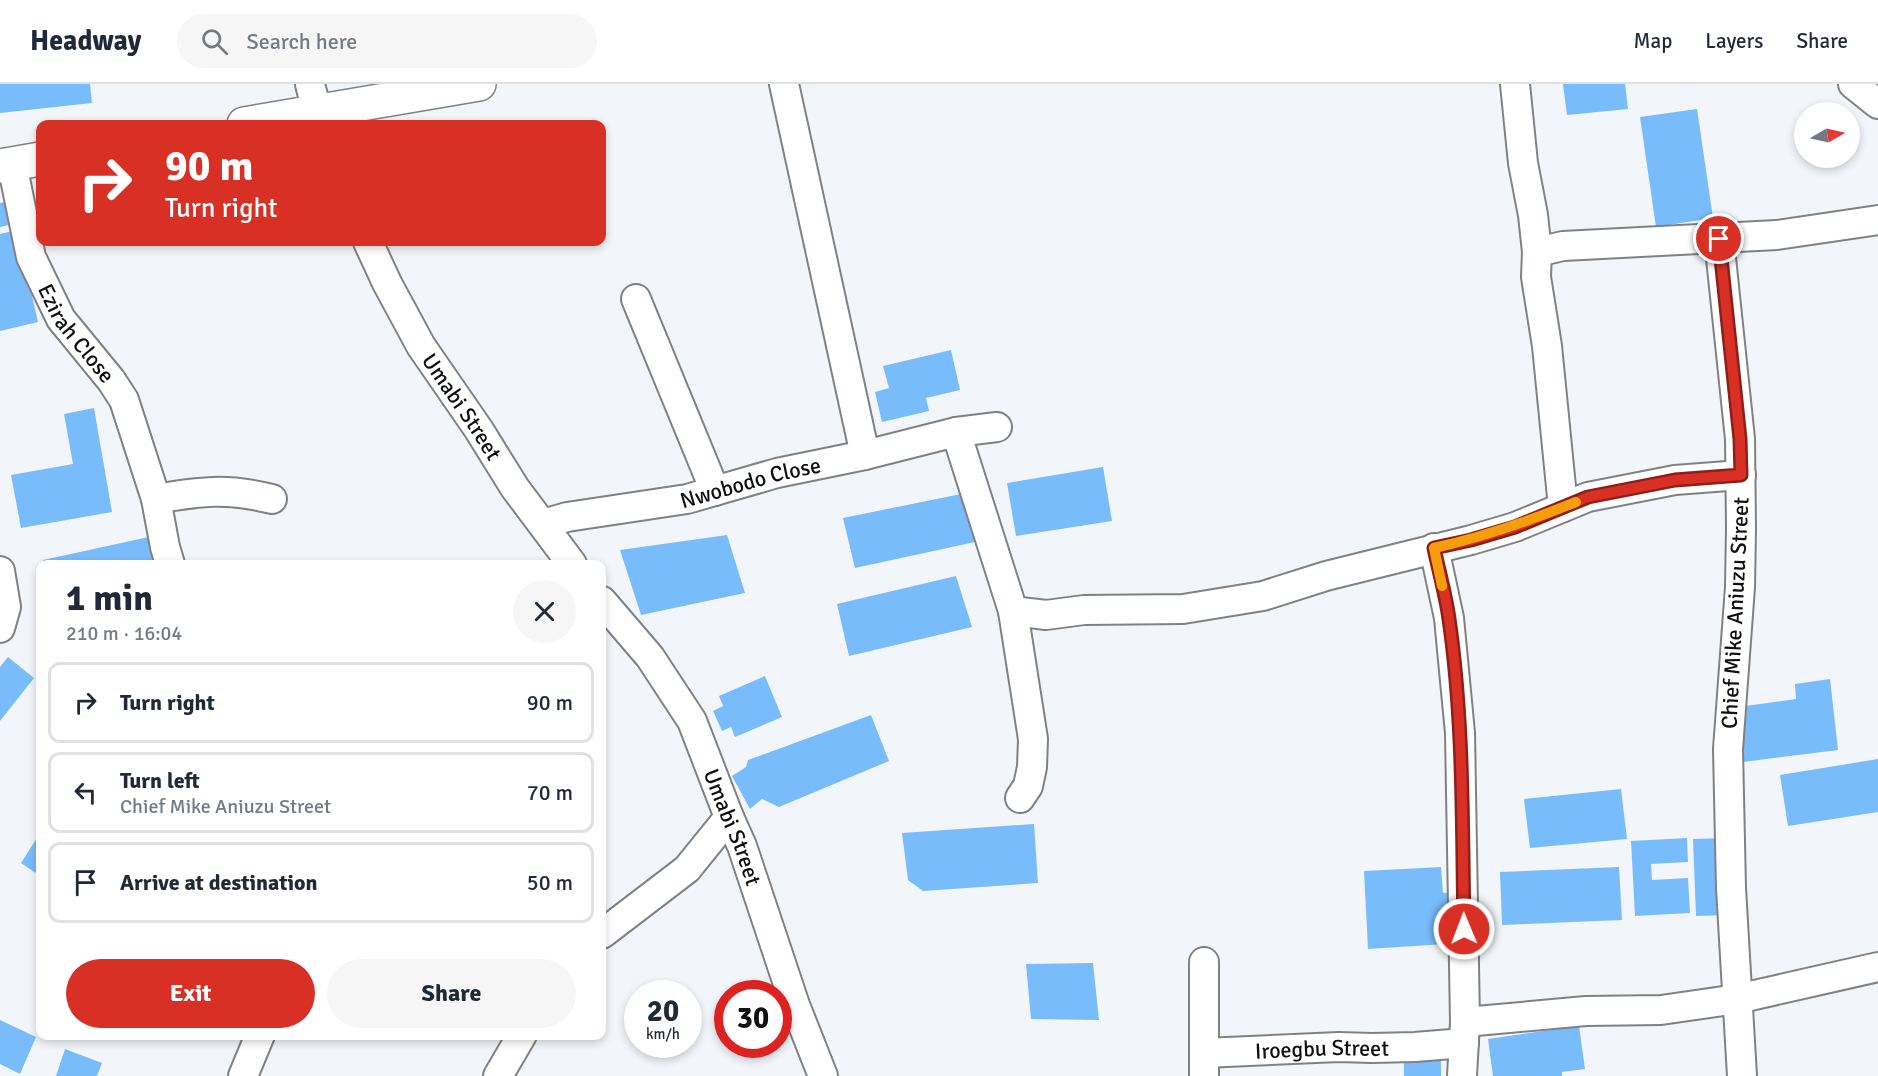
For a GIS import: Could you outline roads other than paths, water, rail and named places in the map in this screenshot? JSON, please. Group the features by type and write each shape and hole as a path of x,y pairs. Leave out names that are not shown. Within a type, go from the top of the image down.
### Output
{"main road":[{"path":"261,120 317,107 479,84"}],"street":[{"path":"784,84 865,455"},
{"path":"1515,84 1523,163 1538,252 1536,277 1548,346 1563,507"},
{"path":"1853,84 1878,104"},
{"name":"Ezirah Close","path":"18,163 31,257 61,319 111,380 124,400 156,499 169,560"},
{"path":"1538,252 1563,246 1777,235 1878,220"},
{"name":"Chief Mike Aniuzu Street","path":"1719,239 1740,439 1741,475 1740,587 1728,749 1731,888 1742,1076"},
{"name":"Umabi Street","path":"370,246 387,284 421,346 515,488 569,560"},
{"path":"636,299 715,491"},
{"name":"Nwobodo Close","path":"543,524 567,517 687,499 777,473 865,455 956,432 997,427"},
{"path":"956,432 1013,610 1033,739 1032,767 1028,786 1020,798"},
{"path":"1013,610 1046,615 1084,610 1183,609 1263,596 1326,576 1515,527 1588,497 1675,480 1741,475"},
{"path":"156,499 219,490 245,492 272,499"},
{"path":"1434,548 1449,618 1460,734 1464,1032 1462,1076"},
{"path":"0,571 6,607 0,628"},
{"name":"Umabi Street","path":"606,606 650,657 692,721 742,846 795,1005 823,1076"},
{"path":"606,931 687,869 729,817"},
{"path":"1204,962 1204,1064"},
{"name":"Iroegbu Street","path":"1204,1064 1339,1047 1415,1047 1464,1032 1586,1011 1661,1010 1737,999 1878,967"},
{"path":"243,1076 258,1040"},
{"path":"498,1076 519,1040"}]}
